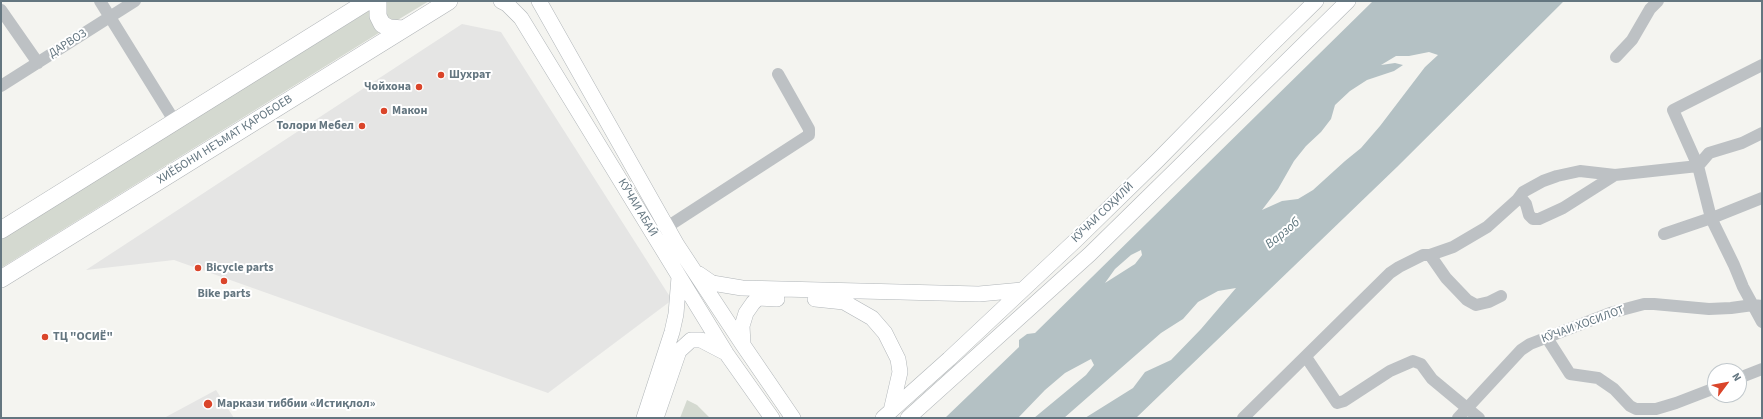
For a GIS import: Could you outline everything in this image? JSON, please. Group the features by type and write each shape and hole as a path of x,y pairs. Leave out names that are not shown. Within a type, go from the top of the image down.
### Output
{"highway":[{"path":"1,230 368,1"},
{"path":"378,1 378,16 382,24 389,28 404,29"},
{"name":"ХИЁБОНИ НЕЪМАТ ҚАРОБОЕВ","path":"1,279 449,1"}],"main road":[{"name":"КӮЧАИ АБАӢ","path":"501,1 507,4 521,18 726,353 772,418"},
{"name":"КӮЧАИ АБАӢ","path":"539,1 667,227 743,345 794,418"},
{"name":"КӮЧАИ СОҲИЛӢ","path":"887,414 949,359 1158,160 1316,1"},
{"path":"908,418 1090,254 1248,101 1348,1"},
{"path":"1267,49 1266,59 1271,64 1283,65"},
{"path":"1232,85 1240,88 1245,93 1248,101"},
{"path":"696,271 712,283 742,288 979,294 1022,290"},
{"path":"644,418 672,332 676,314 679,277"},
{"path":"743,345 742,326 746,313 758,298 815,299 844,302 872,318 885,333 898,359 900,372 887,414"},
{"path":"656,418 679,351 690,340 701,340 726,353"}],"street":[{"path":"100,1 175,122"},
{"name":"ДАРВОЗ","path":"1,86 135,1"},
{"path":"1616,56 1632,40 1650,9 1658,1"},
{"path":"1,10 38,63"},
{"path":"1762,65 1673,110 1698,166 1711,218 1757,305 1762,322"},
{"path":"667,227 809,135 809,129 778,74"},
{"path":"1244,418 1390,273 1423,255 1430,255 1454,247 1487,227 1517,200 1523,192 1543,181 1580,171 1615,175 1698,166 1709,153 1742,143 1762,133"},
{"path":"1517,200 1522,199 1526,204 1529,215 1533,219 1539,219 1563,208 1615,175"},
{"path":"1664,234 1762,198"},
{"path":"1430,255 1446,278 1467,300 1476,305 1489,302 1501,296"},
{"name":"КӮЧАИ ХОСИЛОТ","path":"1458,418 1517,354 1530,344 1610,313 1644,304 1709,308 1731,308 1757,305"},
{"path":"1547,338 1570,374 1598,378 1614,389 1630,406 1636,410 1656,408 1676,403 1707,391"},
{"path":"1306,357 1338,403 1344,401 1390,371 1413,361 1421,364 1432,379 1479,418"},
{"path":"1747,375 1762,369"}],"shaded area":[{"path":"385,1 429,1 396,21 390,19 384,12"},
{"path":"370,10 382,31 1,268 1,239"},
{"path":"462,24 501,32 672,300 548,393 174,260 86,270"},
{"name":"Маркази тиббии «Истиқлол»","path":"216,390 234,418 164,418"},
{"path":"687,400 697,405 710,418 680,418"}],"water":[{"name":"Варзоб","path":"1373,1 1564,1 1397,167 1136,418 1085,418 1133,388 1145,372 1171,360 1201,329 1236,288 1218,291 1198,302 1183,319 1161,333 1064,418 1034,418 1086,375 1094,365 1091,359 1065,373 1045,390 1018,418 945,418 1019,347 1019,340 1027,334 1035,333","holes":["1429,52 1438,55 1425,67 1380,126 1361,148 1313,190 1298,199 1282,201 1262,210 1278,189 1294,161 1331,119 1335,105 1350,91 1367,80 1394,71 1403,65 1395,63 1381,65 1396,56 1409,56","1141,250 1142,255 1135,264 1105,283 1115,269 1131,255"]}],"place":[{"name":"Шухрат","path":"441,75"},
{"name":"Чойхона","path":"419,87"},
{"name":"Макон","path":"384,111"},
{"name":"Толори Мебел","path":"362,126"},
{"name":"Bicycle parts","path":"198,268"},
{"name":"Bike parts","path":"224,281"},
{"name":"ТЦ \"ОСИЁ\"","path":"45,337"},
{"name":"Маркази тиббии «Истиқлол»","path":"208,404"}]}
